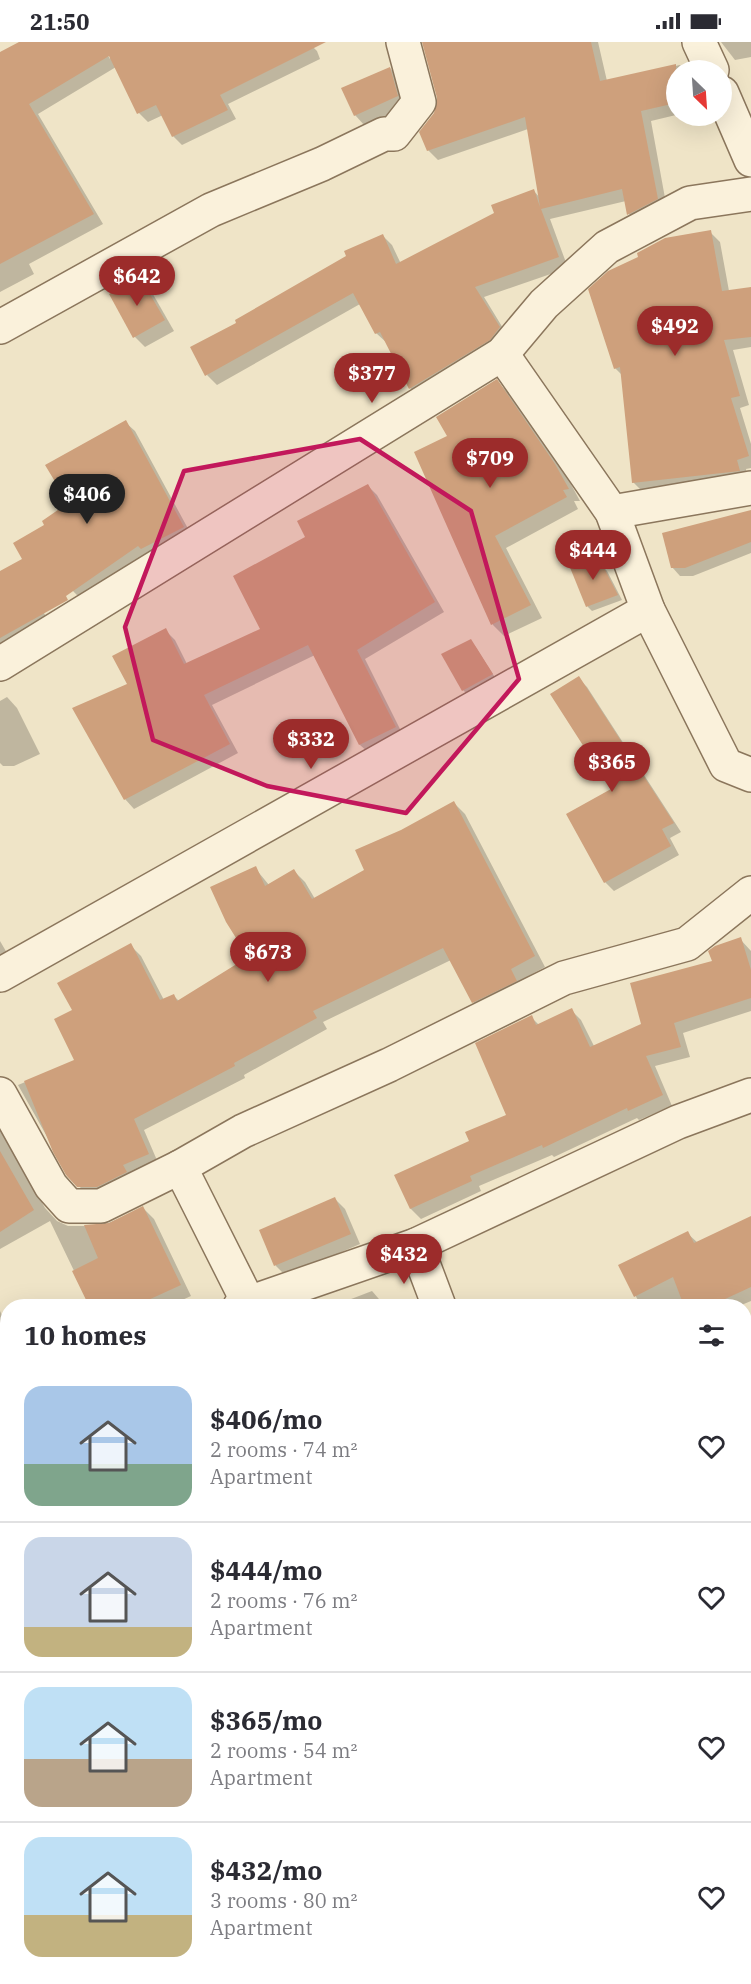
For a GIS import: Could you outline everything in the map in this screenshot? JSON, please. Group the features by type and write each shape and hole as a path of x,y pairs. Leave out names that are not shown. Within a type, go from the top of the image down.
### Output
{"street":[{"path":"0,327 211,210 322,164 384,134 394,134 419,102 403,42"},
{"path":"699,42 707,60"},
{"path":"732,116 751,160"},
{"path":"0,664 502,354 544,304 607,247 690,203 751,194"},
{"path":"502,354 612,513 648,610 726,765 750,779"},
{"path":"612,513 751,488"},
{"path":"0,975 648,610"},
{"path":"0,1094 51,1186 69,1206 101,1206 180,1167 243,1131 389,1065 564,978 687,944 751,893"},
{"path":"259,1299 416,1245 678,1122 751,1095"},
{"path":"180,1167 242,1299"},
{"path":"416,1245 436,1299"}],"highlighted area":[{"path":"360,439 471,511 519,679 406,813 267,786 153,740 125,627 184,471"}],"building":[{"path":"19,42 326,42 220,95 228,110 172,137 156,105 137,114 109,56 29,104 94,214 0,264 0,52"},
{"path":"422,42 591,42 600,81 666,66 666,105 641,111 658,199 627,215 622,189 541,209 559,257 475,287 500,327 490,340 409,389 380,332 375,334 353,293 205,376 190,347 236,323 235,320 346,256 344,251 383,234 396,264 494,213 491,205 534,189 540,207 525,117 427,151 419,132 434,113 437,98"},
{"path":"390,67 398,96 354,116 341,88"},
{"path":"711,230 722,291 751,287 751,337 724,340 740,396 731,398 749,456 737,460 740,471 632,483 620,367 614,369 588,289 608,271 638,257 637,253 665,238"},
{"path":"140,277 165,320 133,338 109,294"},
{"path":"497,379 555,464 569,489 563,490 567,497 495,536 531,605 491,625 414,452 447,436 436,417"},
{"path":"126,420 184,527 141,549 138,546 66,596 68,600 0,638 0,571 22,559 13,543 44,525 42,521 68,503 45,465"},
{"path":"368,484 435,602 357,650 396,727 359,745 308,645 204,695 230,744 124,800 72,708 127,684 112,656 166,628 184,664 260,629 233,576 305,537 297,521"},
{"path":"751,510 751,542 685,568 671,568 662,533"},
{"path":"594,556 602,564 618,595 586,607 569,565"},
{"path":"471,639 493,674 462,691 441,654"},
{"path":"579,676 674,823 662,829 671,846 604,883 566,814 611,789 550,694"},
{"path":"454,801 535,956 511,969 517,981 472,1003 443,948 313,1011 317,1018 234,1063 235,1066 134,1119 149,1154 123,1165 127,1172 97,1187 77,1187 66,1175 53,1152 24,1081 74,1060 54,1019 72,1010 57,983 131,943 160,1000 174,994 177,1001 248,957 226,922 210,887 256,866 265,886 294,869 312,899 364,870 355,850 401,830"},
{"path":"741,937 751,970 751,998 674,1023 681,1047 646,1056 663,1095 628,1111 627,1108 543,1148 542,1145 470,1176 472,1181 410,1209 394,1175 469,1141 465,1132 506,1115 475,1043 532,1015 536,1025 572,1008 590,1047 641,1024 630,983 712,961 708,951 715,946"},
{"path":"0,1151 34,1210 0,1232"},
{"path":"335,1197 351,1234 274,1266 259,1230"},
{"path":"143,1206 181,1285 150,1299 86,1299 72,1271 98,1258 84,1225 109,1223"},
{"path":"751,1216 751,1287 725,1299 681,1299 673,1277 634,1297 618,1265 688,1231 694,1243"}]}
